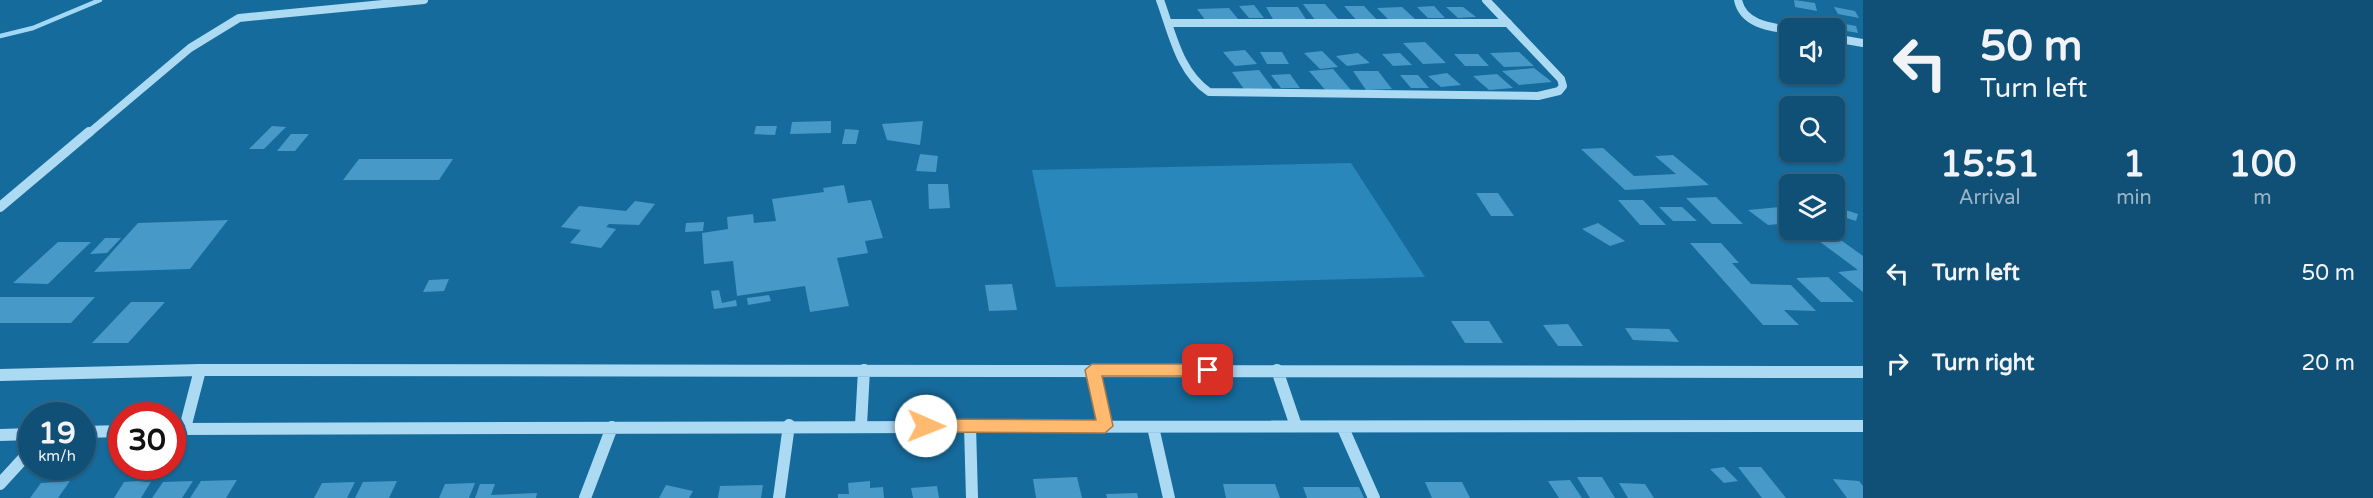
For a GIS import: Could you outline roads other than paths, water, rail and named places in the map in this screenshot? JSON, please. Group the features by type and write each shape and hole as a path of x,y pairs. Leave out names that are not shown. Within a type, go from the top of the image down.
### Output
{"street":[{"path":"0,207 190,48 239,18 424,0"},
{"path":"1160,0 1190,78 1201,89 1209,92 1538,96 1559,91 1563,86 1561,79 1486,0"},
{"path":"1738,0 1738,6 1748,17 1779,28"},
{"path":"1170,23 1508,23"},
{"path":"1845,40 1863,43"},
{"path":"186,409 200,370"},
{"path":"0,375 200,370 1863,372"},
{"path":"861,425 864,370"},
{"path":"1092,370 1105,426"},
{"path":"1277,370 1296,426"},
{"path":"186,428 789,425 1343,428 1863,426"},
{"path":"779,498 789,425"},
{"path":"970,426 972,498"},
{"path":"585,498 612,427"},
{"path":"1153,427 1169,498"},
{"path":"1343,428 1374,498"},
{"path":"1,434 18,434"},
{"path":"0,484 18,464"}],"waterway":[{"path":"0,36 33,28 100,0"}]}
